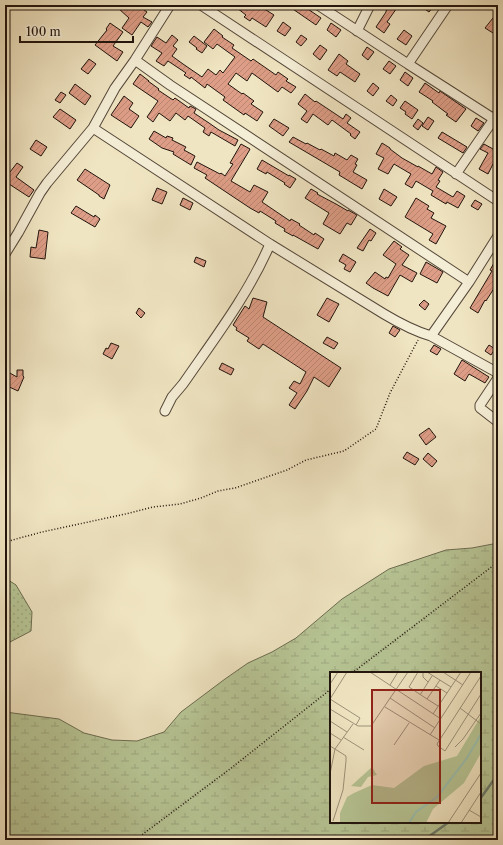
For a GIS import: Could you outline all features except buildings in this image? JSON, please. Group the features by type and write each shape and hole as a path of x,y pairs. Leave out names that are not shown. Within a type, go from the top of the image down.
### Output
{"street":[{"path":"5,254 40,193 93,128 116,88 170,5"},
{"path":"201,5 498,201"},
{"path":"318,5 408,64 496,116 456,174"},
{"path":"357,32 370,5"},
{"path":"408,64 448,5"},
{"path":"135,60 469,282"},
{"path":"93,128 270,244 384,314 421,333 431,336 498,372"},
{"path":"431,336 469,282 498,236"},
{"path":"165,411 172,397 183,384 246,292 263,262 270,244"},
{"path":"498,378 480,405 480,408 498,422"}],"path":[{"path":"5,542 42,532 154,507 180,504 218,491 235,488 287,470 306,460 344,451 376,429 390,393 421,333"},
{"path":"353,672 498,562"},
{"path":"135,840 230,769 330,690"}],"green space":[{"path":"498,543 498,840 5,840 5,712 59,719 84,733 112,740 137,741 164,732 181,712 225,679 248,663 272,652 296,638 342,599 389,569 446,550 472,548"},
{"path":"5,578 16,585 32,612 31,631 10,642 5,642"}],"waterway":[{"path":"481,798 498,774"},
{"path":"424,840 448,823"}]}
